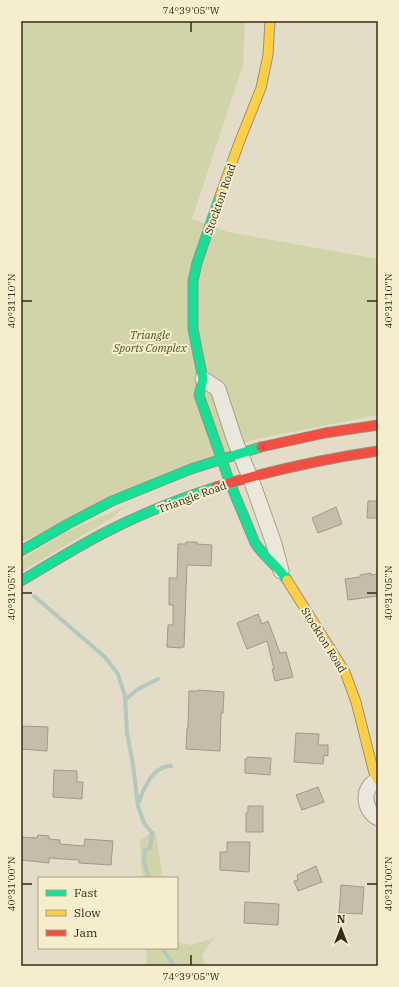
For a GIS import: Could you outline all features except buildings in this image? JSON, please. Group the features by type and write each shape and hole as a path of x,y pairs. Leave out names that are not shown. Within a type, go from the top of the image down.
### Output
{"street":[{"name":"Stockton Road","path":"270,21 268,56 260,88 199,256 193,281 193,329 203,379 199,395 230,483 255,543 260,552 282,574 345,672 356,702 374,773 378,780 370,786 367,791 365,798 366,805 369,811 378,818"},
{"name":"Stockton Road","path":"203,379 218,389 235,441 241,453 274,544 282,574"},
{"path":"21,551 112,501 190,469 241,453 318,435 378,425"},
{"name":"Triangle Road","path":"21,581 79,546 121,524 169,504 250,477 339,456 378,451"}],"green space":[{"name":"Triangle Sports Complex","path":"21,21 245,21 243,65 192,219 228,232 378,259 378,415 252,440 21,542"},
{"path":"181,482 123,508 112,518 21,572 21,560 64,533"},
{"path":"155,830 163,877 142,877 140,840"},
{"path":"214,938 202,955 205,966 147,966 146,949 178,949 178,942 191,945"}],"waterway":[{"path":"34,596 105,657 118,674 125,696 127,733 133,764 138,806 144,823 152,833 150,848 145,850 144,862 149,877"},
{"path":"125,700 138,689 158,679"},
{"path":"138,804 149,780 154,774 164,767 171,766"},
{"path":"163,949 174,966"}],"traffic: fast":[{"path":"220,196 197,263 193,281 193,329 203,379 199,395 230,483 255,543 287,580"},
{"path":"21,551 112,501 191,469 261,447"},
{"path":"21,581 121,524 188,496 216,487"}],"traffic: slow":[{"path":"220,196 261,88 268,55 270,21"},
{"path":"287,580 345,672 356,702 374,773 378,780"}],"traffic: jam":[{"path":"261,447 325,433 378,425"},
{"path":"216,487 296,466 378,451"}]}
